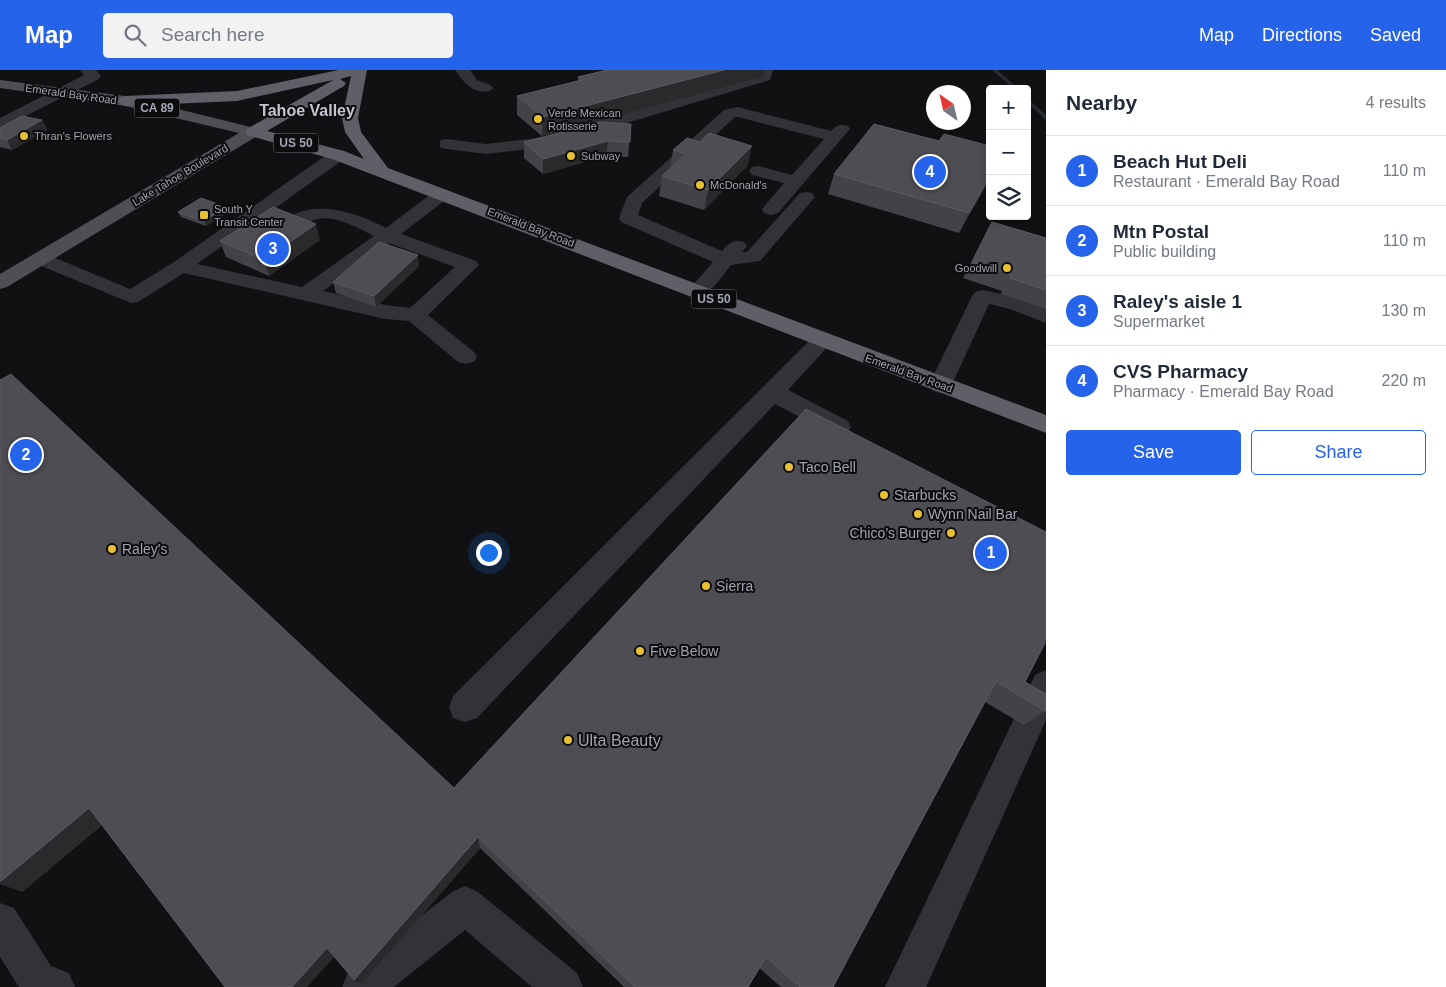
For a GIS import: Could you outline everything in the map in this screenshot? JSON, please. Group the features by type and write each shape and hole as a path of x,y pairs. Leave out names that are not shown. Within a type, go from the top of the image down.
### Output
{"highway":[{"path":"125,101 237,96 360,70 350,118 353,132 382,172"},
{"name":"Lake Tahoe Boulevard","path":"253,132 360,70"},
{"name":"Emerald Bay Road","path":"253,132 338,155 822,341 1046,424"}],"main road":[{"name":"Emerald Bay Road","path":"0,84 125,101 253,132"},
{"name":"Lake Tahoe Boulevard","path":"0,283 253,132"}],"street":[{"path":"0,124 59,92 94,76 87,70"},
{"path":"462,70 462,73 472,83 485,88"},
{"path":"447,144 486,149 547,142 765,77 766,70"},
{"path":"738,112 799,128 839,133 796,190 753,257 726,260 628,218 633,201 730,113 738,112"},
{"path":"41,259 131,297 181,266 338,155"},
{"path":"758,171 796,190"},
{"path":"697,292 753,229 796,190"},
{"path":"306,294 442,194"},
{"path":"289,228 309,215 327,212 362,222 387,236 469,265 415,315"},
{"path":"181,266 232,269 306,294 385,312 415,315 466,357"},
{"path":"941,385 982,296 1017,304 1046,316"},
{"path":"465,706 822,341"},
{"path":"772,392 860,438"},
{"path":"905,987 1046,685"},
{"path":"362,987 465,905 563,987"},
{"path":"0,922 38,981 55,987"}],"building":[{"path":"607,70 724,70 543,117 517,96 582,80 578,77"},
{"path":"22,116 42,120 7,140 0,138 0,128"},
{"path":"600,122 631,124 630,142 608,141 543,159 524,142"},
{"path":"874,124 939,141 944,134 986,145 986,183 969,213 834,174"},
{"path":"709,133 752,146 708,190 662,176 686,154 673,150 687,138 700,142"},
{"path":"201,198 226,207 204,221 178,212"},
{"path":"273,207 316,224 264,260 220,241"},
{"path":"992,222 1046,238 1046,290 1010,278 1012,275 972,262"},
{"path":"379,242 418,255 374,296 333,282"},
{"path":"11,374 454,788 806,409 1046,532 1046,641 1025,682 1046,694 1045,711 996,681 833,987 800,987 766,957 748,987 635,987 478,837 354,980 327,948 292,987 225,987 89,808 0,882 0,380"}],"waterway":[{"path":"994,70 1012,85"},
{"path":"1031,103 1046,118"}],"place":[{"name":"Verde Mexican Rotisserie","path":"538,119"},
{"name":"Thran's Flowers","path":"24,136"},
{"name":"Subway","path":"571,156"},
{"name":"CVS Pharmacy","path":"930,172"},
{"name":"McDonald's","path":"700,185"},
{"name":"South Y Transit Center","path":"204,215"},
{"name":"Raley's aisle 1","path":"273,249"},
{"name":"Goodwill","path":"1007,268"},
{"name":"Mtn Postal","path":"26,455"},
{"name":"Taco Bell","path":"789,467"},
{"name":"Starbucks","path":"884,495"},
{"name":"Wynn Nail Bar","path":"918,514"},
{"name":"Chico’s Burger","path":"951,533"},
{"name":"Raley's","path":"112,549"},
{"name":"Beach Hut Deli","path":"991,553"},
{"name":"Sierra","path":"706,586"},
{"name":"Five Below","path":"640,651"},
{"name":"Ulta Beauty","path":"568,740"}],"district":[{"name":"Tahoe Valley","path":"307,110"}]}
